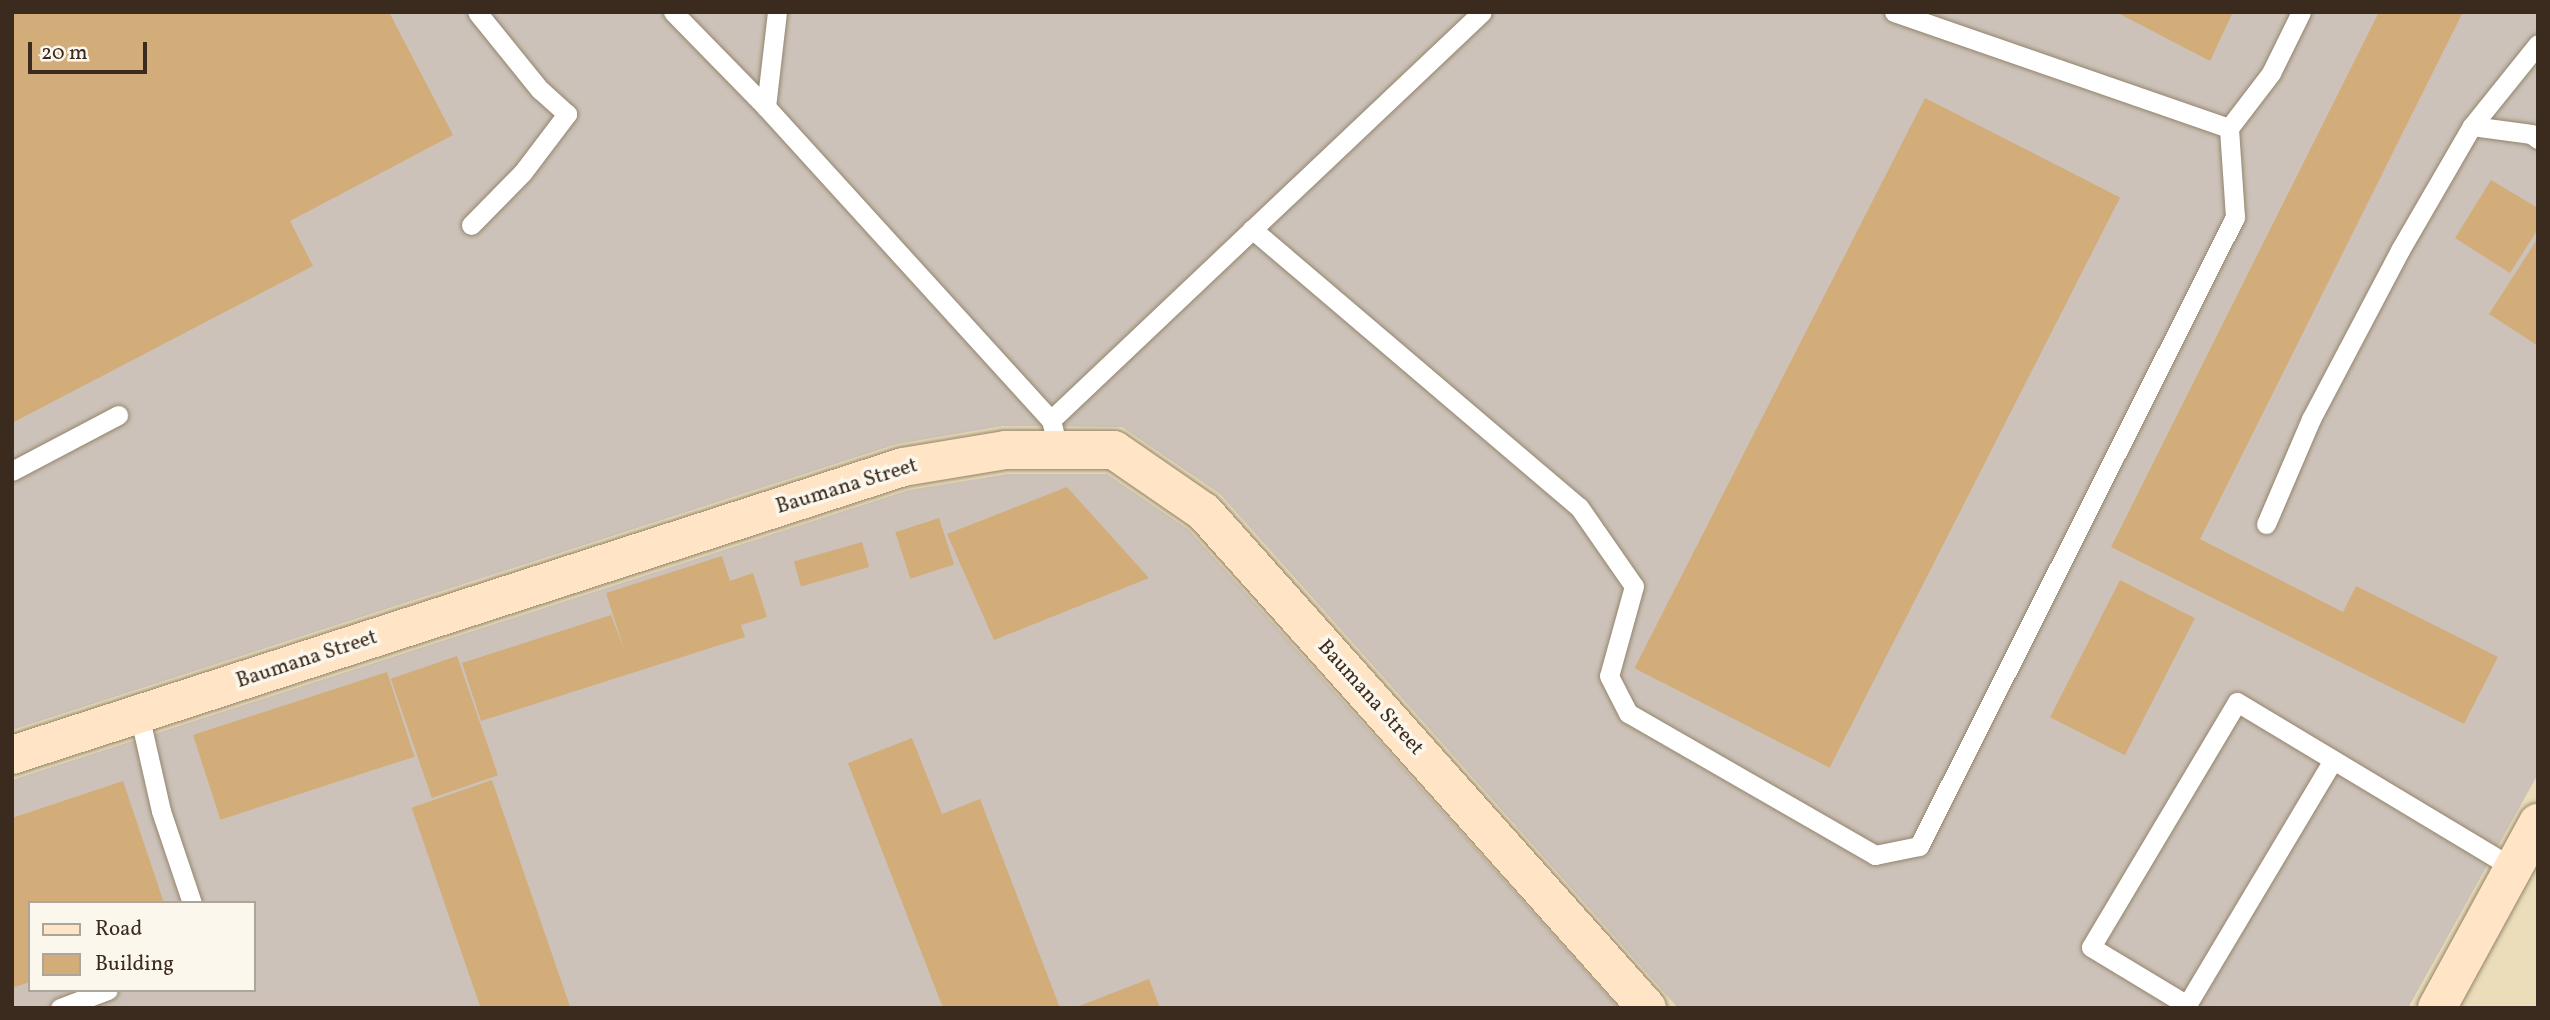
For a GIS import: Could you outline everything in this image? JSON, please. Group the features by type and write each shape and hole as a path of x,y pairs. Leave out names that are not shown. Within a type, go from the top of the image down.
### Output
{"main road":[{"name":"Baumana Street","path":"12,755 903,467 1006,450 1055,435 1114,450 1204,512 1647,1008"},
{"path":"2437,1008 2538,823"}],"lane":[{"path":"471,225 523,172 567,114 540,90 477,12"},
{"path":"673,12 766,107 1055,435 1252,229 1482,12"},
{"path":"766,107 777,12"},
{"path":"1894,12 2229,128"},
{"path":"1252,229 1579,507 1634,586 1609,676 1628,713 1875,855 1920,846 2235,217 2229,128 2271,73 2301,12"},
{"path":"2266,524 2311,419 2400,250 2472,126 2538,44"},
{"path":"2472,126 2531,134 2538,139"},
{"path":"12,471 118,415"},
{"path":"2333,760 2187,1005 2091,947 2237,702 2513,868"},
{"path":"139,714 161,811 191,901"},
{"path":"60,1008 103,992"}],"shaded area":[{"path":"12,12 2538,12 2538,774 2408,1008 1678,1008 1220,494 1122,427 1003,426 897,444 12,730"},
{"path":"1008,474 1107,474 1189,530 1619,1008 12,1008 12,780 909,490"}],"building":[{"path":"12,12 389,12 453,135 290,221 313,266 12,423"},
{"path":"2116,12 2233,12 2210,61"},
{"path":"2379,12 2463,12 2200,539 2343,612 2356,586 2498,657 2464,724 2111,547"},
{"path":"1925,98 2120,197 1830,768 1634,668"},
{"path":"2491,180 2538,208 2538,229 2510,273 2455,238"},
{"path":"2538,238 2538,346 2489,314"},
{"path":"1067,487 1149,578 994,640 947,534"},
{"path":"939,518 954,565 910,579 895,532"},
{"path":"862,542 869,567 801,587 794,562"},
{"path":"722,556 730,581 753,573 767,617 741,625 745,637 481,721 462,663 611,615 624,649 606,593"},
{"path":"2120,580 2195,618 2125,755 2050,717"},
{"path":"457,656 498,775 432,798 391,679"},
{"path":"387,672 415,757 220,820 193,735"},
{"path":"912,738 942,814 980,799 1060,1008 943,1008 848,763"},
{"path":"492,780 571,1008 481,1008 412,808"},
{"path":"123,781 163,901 28,901 28,983 12,988 12,818"},
{"path":"1149,979 1160,1008 1074,1008"}]}
